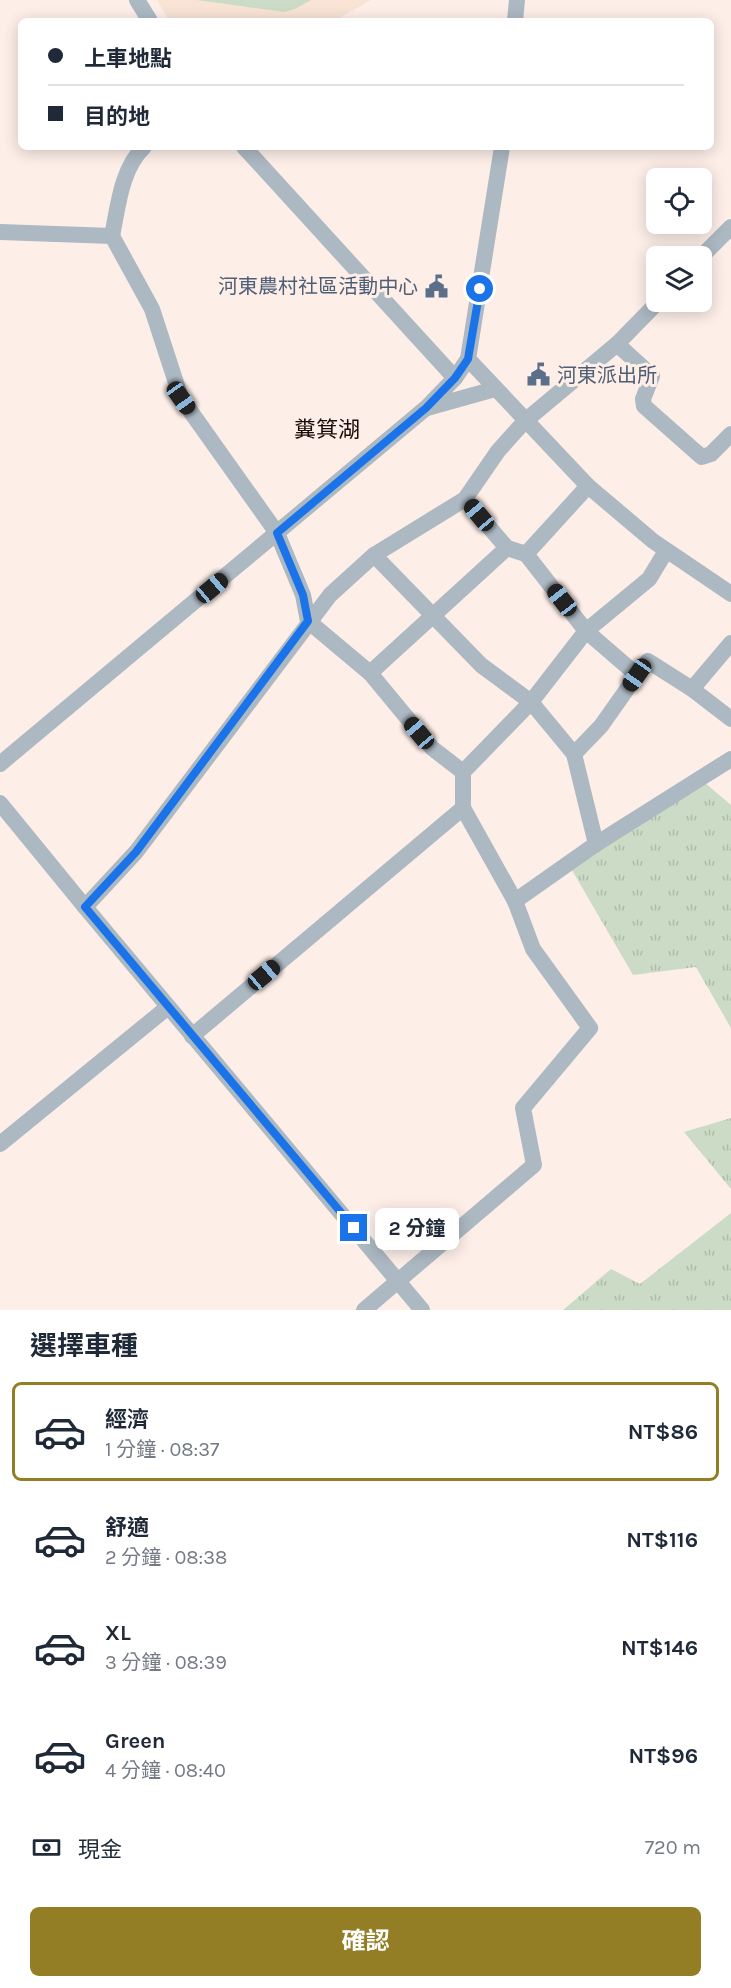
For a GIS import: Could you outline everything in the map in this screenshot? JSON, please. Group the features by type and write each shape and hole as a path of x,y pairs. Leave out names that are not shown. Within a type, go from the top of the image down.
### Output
{"street":[{"path":"137,0 148,18"},
{"path":"515,18 517,0"},
{"path":"142,150 130,167 124,182 112,236 152,309 181,398 277,533 303,595 308,621 370,673 432,748 463,772"},
{"path":"247,150 455,378"},
{"path":"0,764 426,408 455,378 468,359 502,150"},
{"path":"712,246 731,227"},
{"path":"0,232 112,236"},
{"path":"85,907 136,852 308,621 330,595 374,555 465,499 498,451 525,421 616,344 648,312"},
{"path":"616,344 652,376 643,399 644,406 702,457 711,454 731,434"},
{"path":"468,359 588,486 666,551 731,594"},
{"path":"426,408 495,389"},
{"path":"526,554 588,486"},
{"path":"465,499 507,548 526,554 586,630 637,675"},
{"path":"370,673 507,548"},
{"path":"364,1310 534,1165 523,1108 590,1028 533,949 515,901 463,808 463,772 531,702 586,630 649,579 666,551"},
{"path":"374,555 481,665 531,702 574,754 596,844"},
{"path":"692,689 731,644"},
{"path":"574,754 601,726 648,661 692,689 731,719"},
{"path":"515,901 596,844 731,759"},
{"path":"0,803 422,1310"},
{"path":"192,1036 463,808"},
{"path":"0,1144 168,1007"}],"shaded area":[{"path":"157,0 371,0 339,18 167,18"}],"green space":[{"path":"197,0 311,0 284,12"},
{"path":"698,777 731,805 731,1028 696,967 633,975 569,865"},
{"path":"731,1118 731,1189 684,1132"},
{"path":"731,1213 731,1310 563,1310 611,1269 640,1284"}],"place":[{"name":"河東農村社區活動中心","path":"436,286"},
{"name":"河東派出所","path":"539,375"}],"district":[{"name":"糞箕湖","path":"327,429"}],"route":[{"path":"354,1228 85,907 136,852 308,621 303,595 277,533 426,408 455,378 468,359 480,289"}]}
